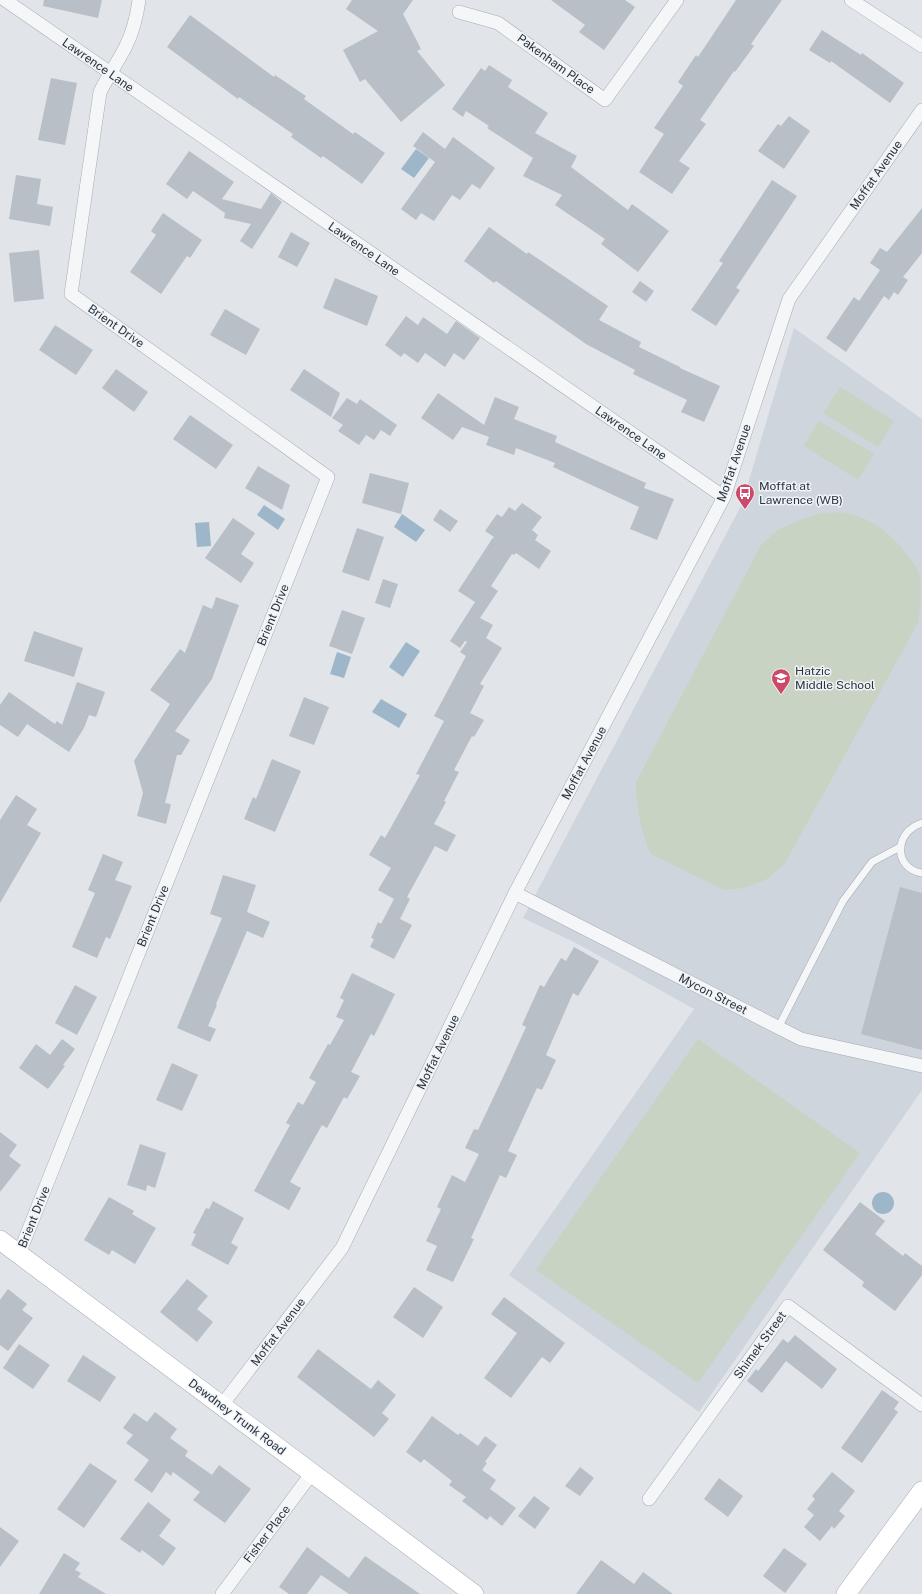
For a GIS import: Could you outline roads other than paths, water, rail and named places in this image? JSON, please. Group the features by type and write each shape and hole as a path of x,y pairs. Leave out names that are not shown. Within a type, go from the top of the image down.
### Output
{"main road":[{"name":"Dewdney Trunk Road","path":"0,1240 474,1594"},
{"path":"846,1594 922,1491"}],"street":[{"name":"Lawrence Lane","path":"5,0 724,497"},
{"path":"109,73 125,47 139,0"},
{"name":"Pakenham Place","path":"459,12 498,23 605,100 677,0"},
{"path":"851,0 922,46"},
{"name":"Brient Drive","path":"19,1254 328,477 71,294 100,92 109,73"},
{"name":"Moffat Avenue","path":"222,1405 342,1248 516,893 724,497 789,300 922,110"},
{"name":"Mycon Street","path":"516,893 801,1039 922,1066"},
{"name":"Shimek Street","path":"649,1499 788,1306 922,1405"},
{"name":"Fisher Place","path":"222,1594 312,1473"}],"lane":[{"path":"922,823 907,831 902,839 900,847 901,855 910,869 922,873"},
{"path":"778,1028 843,901 872,862 900,847"}],"water":[{"path":"416,149 429,158 414,178 401,169"},
{"path":"264,505 285,519 278,530 257,515"},
{"path":"402,514 425,530 416,542 394,527"},
{"path":"209,522 211,546 197,547 195,523"},
{"path":"406,642 420,651 403,677 389,667"},
{"path":"337,652 351,657 344,678 330,674"},
{"path":"381,699 407,714 399,728 372,712"},
{"path":"883,1192 891,1195 894,1203 891,1211 883,1214 875,1211 872,1203 875,1195"}],"place":[{"name":"Moffat at Lawrence (WB)","path":"745,510"},
{"name":"Hatzic Middle School","path":"781,695"}]}
